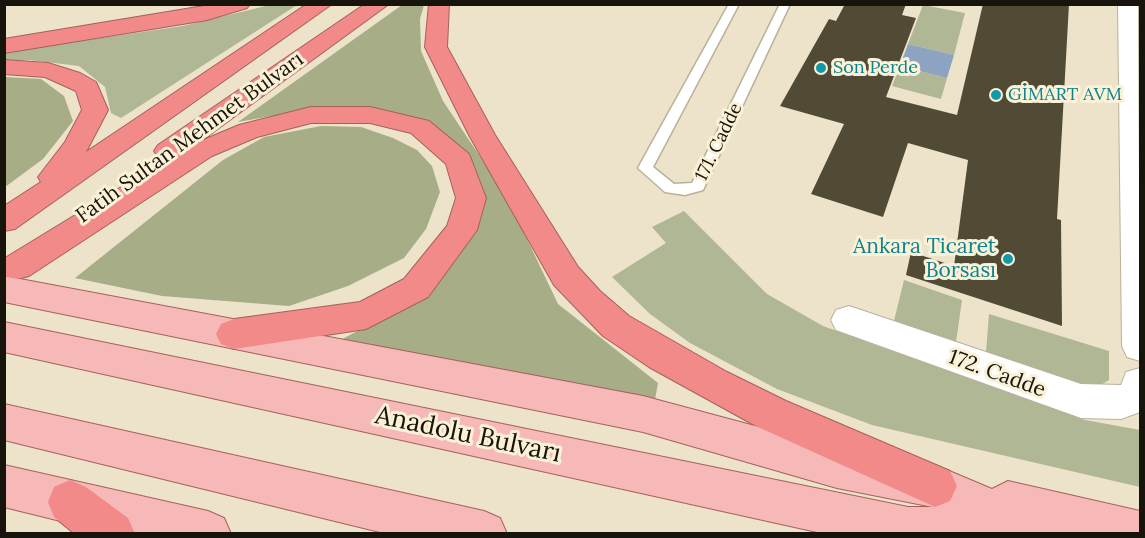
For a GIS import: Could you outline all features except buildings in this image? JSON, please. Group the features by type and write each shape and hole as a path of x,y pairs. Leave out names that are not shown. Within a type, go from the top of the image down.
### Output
{"highway":[{"path":"4,46 207,14 240,4"},
{"name":"Fatih Sultan Mehmet Bulvarı","path":"4,221 263,42 322,4"},
{"name":"Fatih Sultan Mehmet Bulvarı","path":"9,278 191,133 380,4"},
{"path":"439,4 436,47 482,135 566,276 588,300 616,326 662,356 713,384 772,414 935,486"},
{"path":"4,68 48,70 72,78 87,87 94,110 76,145 36,198"},
{"path":"9,278 202,150 248,131 311,115 369,115 420,127 459,160 471,198 461,230 416,288 366,315 234,334"},
{"path":"70,502 112,534"}],"main road":[{"path":"9,278 234,334 643,414 837,468 935,486 1140,534"},
{"name":"Anadolu Bulvarı","path":"4,337 921,531 986,534"},
{"path":"4,422 484,534"},
{"path":"4,486 208,534"},
{"path":"935,486 1041,534"}],"street":[{"path":"1128,4 1140,346"},
{"name":"172. Cadde","path":"849,320 1057,395 1081,401 1121,402 1137,396 1140,384"}],"lane":[{"name":"171. Cadde","path":"734,4 645,168 670,189 685,190 698,187 785,4"}],"green space":[{"path":"270,5 297,5 121,118 111,113 105,87 79,66 29,60 5,62 5,52 183,26"},
{"path":"402,5 424,5 420,19 421,51 443,101 507,197 558,304 658,383 654,405 331,345 426,295 473,236 482,199 444,137 311,109 238,122"},
{"path":"923,5 965,13 954,55 908,44"},
{"path":"900,66 947,78 941,99 892,86"},
{"path":"5,77 41,79 64,96 73,121 43,159 5,187"},
{"path":"321,126 361,127 393,138 417,150 432,166 440,192 426,229 404,258 348,286 289,306 162,296 75,278 223,160 264,137"},
{"path":"684,211 767,294 823,326 1085,420 1140,430 1140,487 872,425 777,389 690,343 650,314 612,277 666,243 652,227"},
{"path":"904,280 962,300 956,342 894,321"},
{"path":"989,314 1109,351 1109,380 1099,386 1086,386 986,352"}],"water":[{"path":"908,44 954,55 947,78 900,66"}],"place":[{"name":"Son Perde","path":"821,68"},
{"name":"GİMART AVM","path":"996,95"},
{"name":"Ankara Ticaret Borsası","path":"1008,259"}]}
